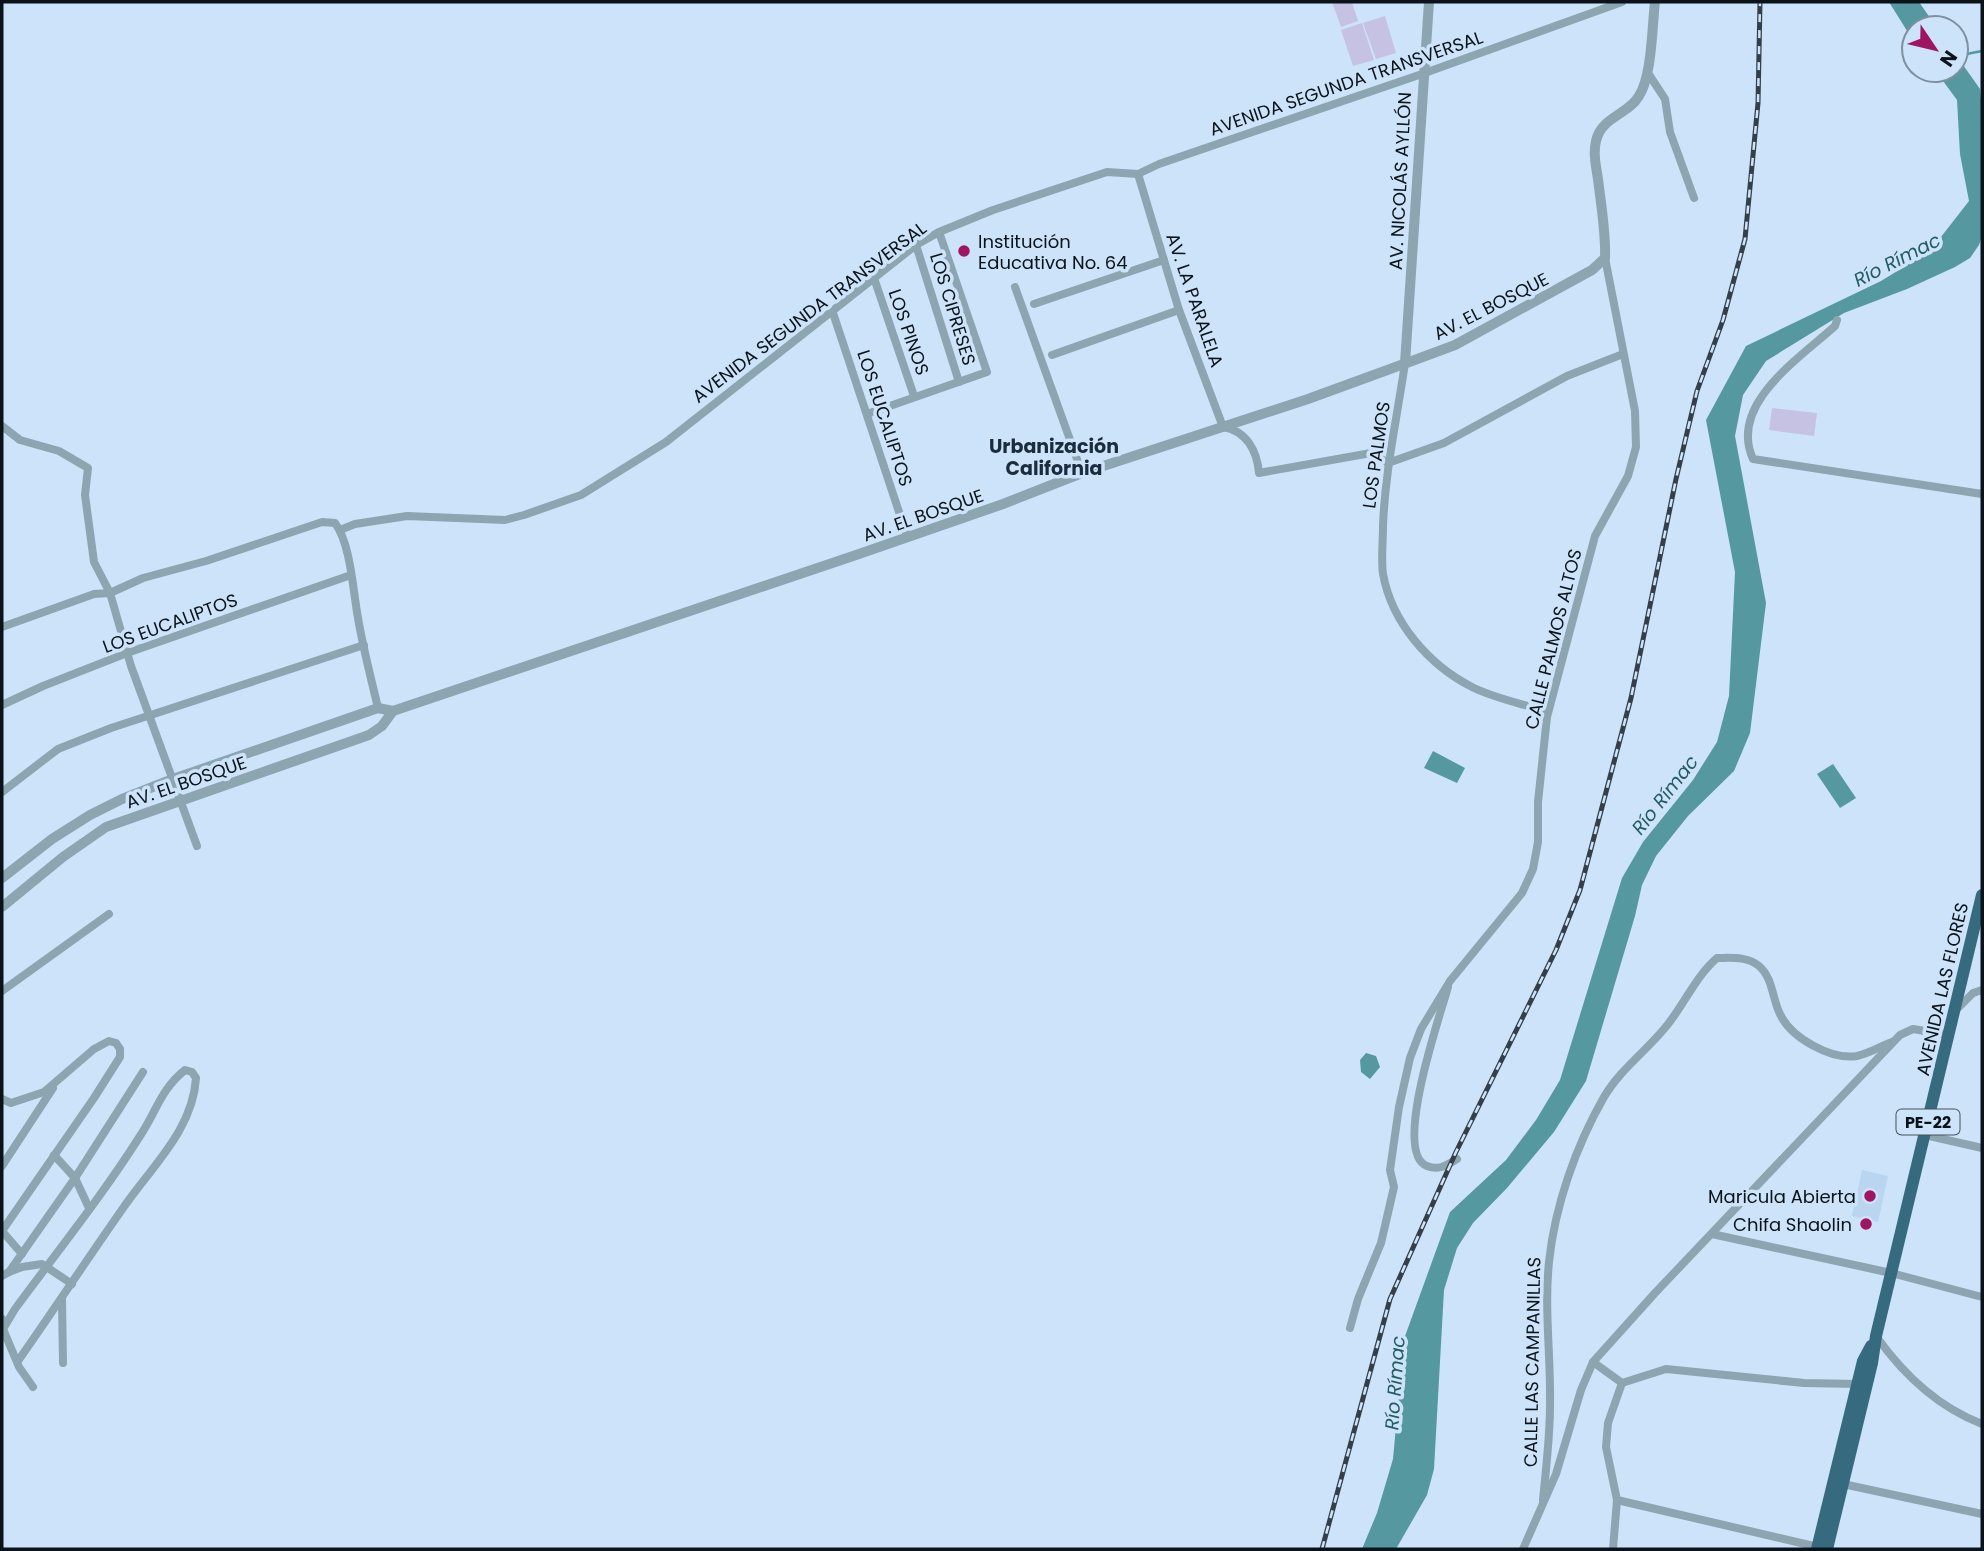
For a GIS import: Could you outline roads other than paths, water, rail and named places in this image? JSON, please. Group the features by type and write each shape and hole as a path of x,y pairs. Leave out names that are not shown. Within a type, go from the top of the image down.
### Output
{"highway":[{"name":"AVENIDA LAS FLORES","path":"1821,1549 1843,1484 1876,1336 1981,904"},
{"name":"AVENIDA LAS FLORES","path":"1821,1549 1863,1361 1876,1336"}],"street":[{"name":"AV. NICOLÁS AYLLÓN","path":"1405,363 1422,74 1429,2"},
{"name":"AVENIDA SEGUNDA TRANSVERSAL","path":"340,530 365,522 407,516 505,520 524,516 581,495 666,442 832,310 916,246 939,232 993,210 1107,172 1138,174 1159,164 1622,2"},
{"path":"1605,258 1606,240 1595,156 1596,141 1600,130 1608,121 1636,101 1641,94 1647,73 1655,2"},
{"path":"1647,73 1665,99 1670,132 1694,198"},
{"name":"AV. LA PARALELA","path":"1138,174 1179,310 1227,427"},
{"path":"867,414 987,372 939,232"},
{"name":"LOS CIPRESES","path":"916,246 959,382"},
{"name":"CALLE PALMOS ALTOS","path":"1350,1328 1358,1299 1381,1242 1389,1209 1394,1187 1390,1170 1399,1107 1410,1058 1421,1029 1450,981 1522,893 1532,869 1538,842 1538,802 1548,712 1595,536 1628,476 1636,447 1635,411 1605,258"},
{"name":"AV. EL BOSQUE","path":"2,907 63,857 106,827 369,735 382,726 393,711 1003,504 1082,473 1227,427 1455,345 1591,270 1605,258"},
{"path":"1034,304 1164,260"},
{"name":"LOS PINOS","path":"874,278 914,396"},
{"path":"1015,287 1082,473"},
{"name":"LOS EUCALIPTOS","path":"832,310 908,536"},
{"path":"1052,355 1179,310"},
{"path":"1838,320 1835,326 1768,386 1756,403 1750,420 1748,448 1753,458 1982,494"},
{"path":"1227,427 1246,440 1258,456 1259,473 1371,453 1388,463 1444,443 1567,376 1623,354"},
{"name":"LOS PALMOS","path":"1405,363 1384,494 1383,574 1397,614 1426,653 1471,687 1548,712"},
{"path":"2,426 20,440 59,452 88,468 85,495 94,562 110,593 127,653 197,846"},
{"path":"2,627 94,594 110,593 143,578 206,561 322,522 335,523 340,530 351,575 378,708 393,711"},
{"name":"LOS EUCALIPTOS","path":"2,705 127,653 351,575"},
{"path":"2,792 58,749 111,728 364,645"},
{"name":"AV. EL BOSQUE","path":"2,878 52,839 122,799 378,708"},
{"path":"2,991 109,914"},
{"name":"CALLE LAS CAMPANILLAS","path":"1543,1500 1550,1403 1549,1263 1554,1228 1575,1158 1605,1096 1620,1074 1663,1031 1703,971 1717,958 1741,958 1758,965 1770,980 1781,1018 1800,1037 1818,1049 1856,1056 1892,1042"},
{"path":"1450,981 1417,1102 1414,1145 1417,1158 1427,1166 1446,1167 1457,1159"},
{"path":"1955,1012 1973,993 1982,990"},
{"path":"1523,1549 1556,1474 1581,1390 1593,1362 1892,1042 1913,1029 1949,1035"},
{"path":"2,1099 11,1103 44,1092 101,1044 109,1041 116,1043 120,1049 120,1057 2,1231 22,1255"},
{"path":"3,1329 142,1134 159,1099 180,1074 185,1070 192,1072 197,1078 195,1092 167,1152 122,1208 18,1361"},
{"path":"5,1274 22,1255 75,1178 143,1072"},
{"path":"2,1166 55,1085"},
{"path":"1924,1135 1982,1148"},
{"path":"54,1155 75,1178 89,1208"},
{"path":"1712,1234 1891,1273 1982,1297"},
{"path":"5,1274 42,1264 72,1284"},
{"path":"62,1300 63,1363"},
{"path":"2,1319 3,1329 19,1367 33,1387"},
{"path":"1876,1336 1891,1357 1925,1391 1960,1415 1982,1424"},
{"path":"1593,1362 1622,1382"},
{"path":"1622,1382 1666,1369 1804,1383 1858,1384"},
{"path":"1613,1549 1617,1500 1606,1447 1608,1423 1622,1382"},
{"path":"1843,1484 1982,1514"},
{"path":"1617,1500 1821,1549"}],"waterway":[{"path":"1970,53 1982,51"}],"railway":[{"path":"1322,1549 1390,1299 1456,1152 1556,950 1580,890 1631,698 1697,391 1723,320 1745,239 1758,103 1760,2"}],"place":[{"name":"Institución Educativa No. 64","path":"964,251"},
{"name":"Maricula Abierta","path":"1870,1196"},
{"name":"Chifa Shaolin","path":"1866,1224"}],"district":[{"name":"Urbanización California","path":"1054,457"}],"water label":[{"name":"Río Rímac","path":"1897,260"},
{"name":"Río Rímac","path":"1665,795"},
{"name":"Río Rímac","path":"1395,1383"}]}
